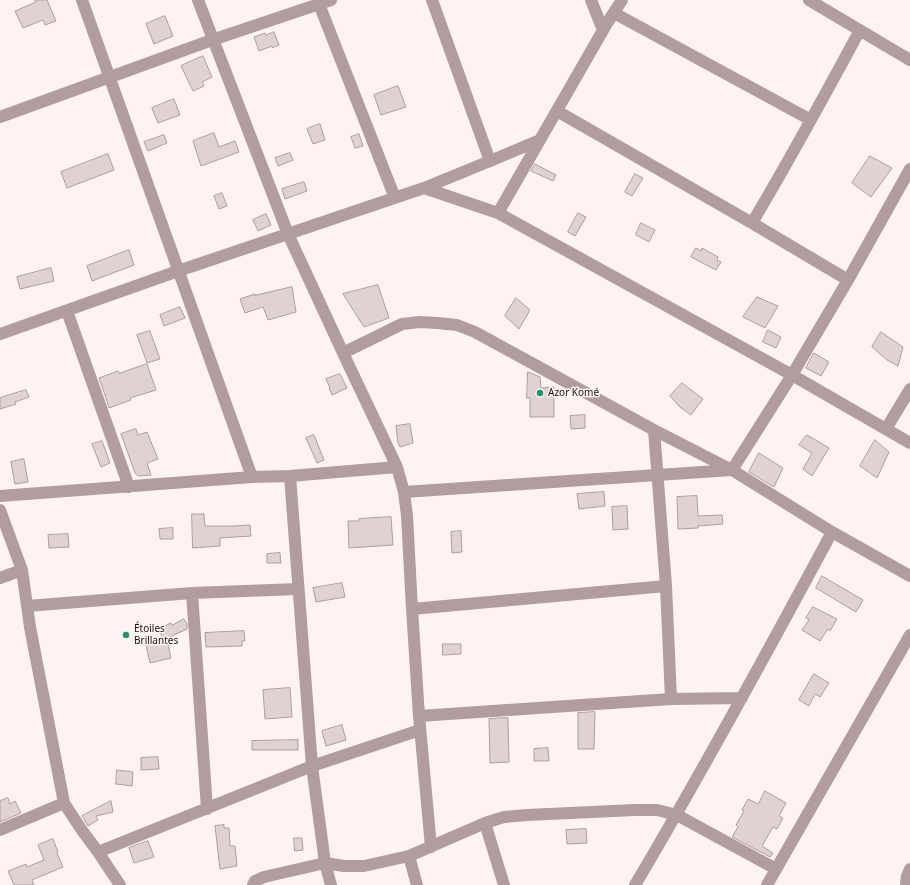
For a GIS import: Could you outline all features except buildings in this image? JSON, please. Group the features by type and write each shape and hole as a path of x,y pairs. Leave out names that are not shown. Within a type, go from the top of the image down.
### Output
{"street":[{"path":"82,0 252,477"},
{"path":"198,0 212,40 288,234 397,467 404,492 407,516 420,730 431,847"},
{"path":"0,117 212,40 331,0"},
{"path":"432,0 490,161"},
{"path":"591,0 603,30"},
{"path":"498,213 603,30 622,0"},
{"path":"809,0 910,60"},
{"path":"319,4 395,198"},
{"path":"614,13 811,120"},
{"path":"752,223 860,30"},
{"path":"557,111 848,280"},
{"path":"0,334 424,188 540,140"},
{"path":"732,470 792,375 848,280 910,169"},
{"path":"424,188 498,213 792,375 910,443"},
{"path":"67,311 128,487"},
{"path":"343,353 402,324 420,322 457,325 475,332 654,430 732,470 832,532 910,576"},
{"path":"886,429 910,389"},
{"path":"654,430 666,586 670,699"},
{"path":"0,496 397,467"},
{"path":"404,492 732,470"},
{"path":"290,476 312,766 325,863 331,885"},
{"path":"0,510 22,570 30,627 64,804 120,885"},
{"path":"636,885 742,698 832,532"},
{"path":"0,578 22,570"},
{"path":"412,609 666,586"},
{"path":"27,606 192,593 298,589"},
{"path":"192,593 207,809"},
{"path":"767,885 910,635"},
{"path":"419,716 670,699 742,698"},
{"path":"98,852 312,766 420,730"},
{"path":"0,830 64,804"},
{"path":"253,885 254,881 264,877 325,863 344,866 364,866 409,856 484,823 504,817 635,810 657,810 677,814 776,869"},
{"path":"484,823 504,885"},
{"path":"409,856 417,885"},
{"path":"906,885 907,876 910,870"}],"place":[{"name":"Azor Komé","path":"540,393"},
{"name":"Étoiles Brillantes","path":"126,635"}]}
